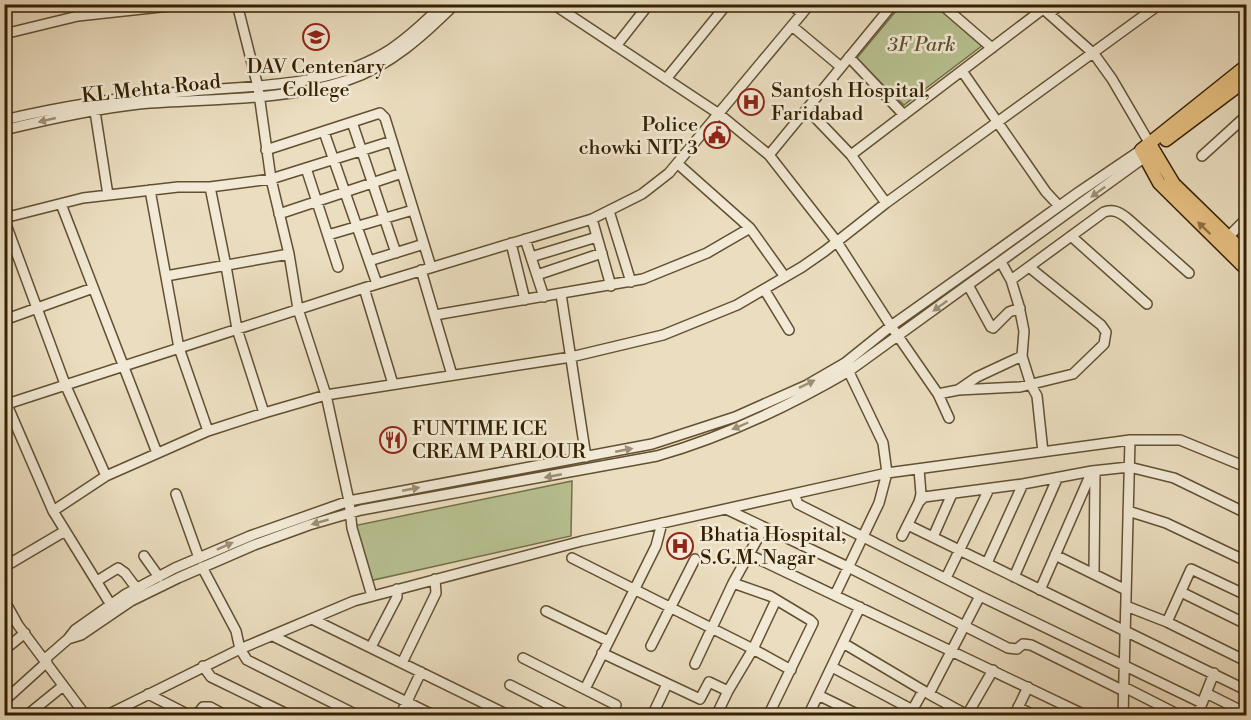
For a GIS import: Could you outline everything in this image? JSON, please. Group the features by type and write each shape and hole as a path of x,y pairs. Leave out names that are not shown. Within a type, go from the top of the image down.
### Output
{"main road":[{"path":"1147,150 1196,105 1246,66"},
{"path":"1147,150 1246,80"},
{"path":"1147,150 1174,184 1246,254"},
{"path":"1147,150 1159,183 1246,269"}],"street":[{"path":"4,34 78,16 188,4"},
{"path":"237,4 259,91 271,179 289,255 298,309 326,395 349,501 352,528 372,596"},
{"name":"KL Mehta Road","path":"4,120 54,108 138,105 259,91 316,79 360,64 390,50 420,27 442,4"},
{"name":"KL Mehta Road","path":"259,91 304,91 349,80 391,59 426,33 455,4"},
{"path":"553,4 719,114 770,155 837,242 938,394 949,418"},
{"path":"616,46 649,4"},
{"path":"666,79 727,4"},
{"path":"791,4 802,14"},
{"path":"111,605 52,511 5,402 421,270 592,219 609,211 642,194 678,164 810,4"},
{"path":"770,155 893,4"},
{"path":"941,4 992,48"},
{"path":"851,155 1043,9 1061,4"},
{"path":"52,511 106,476 208,431 264,413 326,395 572,357 663,335 737,305 785,277 837,242 886,203 1160,4"},
{"path":"1043,9 1094,54 1112,79 1147,150"},
{"path":"792,26 841,67"},
{"path":"849,57 904,115"},
{"path":"962,71 997,123 1059,206"},
{"path":"95,106 108,195"},
{"name":"KL Mehta Road","path":"4,130 95,106"},
{"path":"807,109 851,155 886,203"},
{"path":"266,150 380,113 385,118 431,267"},
{"path":"1202,156 1246,116"},
{"path":"352,122 396,253"},
{"path":"324,132 377,284"},
{"path":"106,476 65,384 4,219 83,198 178,186 210,187 271,179 392,141"},
{"path":"68,639 81,635 131,601 250,536 349,501 652,444 735,417 847,367 891,326 1059,206 1147,150"},
{"path":"4,701 75,630 111,605 159,577 309,525 351,513 686,448 812,392 847,367 898,336 1001,262 1147,150"},
{"path":"678,164 750,228 785,277"},
{"path":"306,168 338,267"},
{"path":"279,214 402,173"},
{"path":"210,187 237,329 264,413"},
{"path":"150,190 179,348 208,431"},
{"path":"61,204 157,453"},
{"path":"328,235 413,210"},
{"path":"1011,280 1104,212 1111,210 1119,212 1189,273"},
{"path":"609,211 631,282"},
{"path":"592,219 611,286"},
{"path":"1229,236 1246,219"},
{"path":"435,315 643,279 706,253 750,228"},
{"path":"1071,236 1147,304"},
{"path":"531,257 597,237"},
{"path":"525,239 544,297"},
{"path":"511,243 525,300"},
{"path":"369,261 424,244"},
{"path":"537,276 602,253"},
{"path":"166,276 289,255"},
{"path":"1001,262 1011,280 1020,308 1024,331 1022,356 1037,396 1043,452"},
{"path":"938,394 958,390 1031,385 1073,374 1104,344 1106,332 1101,326 1029,267"},
{"path":"421,270 452,375"},
{"path":"968,285 993,328 1009,312 1020,308"},
{"path":"4,320 93,288"},
{"path":"364,288 393,384"},
{"path":"764,289 789,330"},
{"path":"561,294 586,457"},
{"path":"958,390 977,377 1022,356"},
{"path":"835,595 879,502 887,473 883,443 847,367"},
{"path":"1123,716 1130,440"},
{"path":"105,716 240,648 354,601 582,541 887,473 1130,440 1180,440 1246,466"},
{"path":"919,502 924,497 1129,467 1174,478 1246,513"},
{"path":"902,536 919,502 921,494 919,469"},
{"path":"1040,590 1093,471"},
{"path":"1093,471 1094,574"},
{"path":"1014,577 1057,479"},
{"path":"987,563 1023,484"},
{"path":"946,578 989,489"},
{"path":"794,494 798,504 863,538 1202,703"},
{"path":"933,537 952,494"},
{"path":"176,495 201,563 236,631 245,657 252,664 359,716"},
{"path":"726,509 1012,649 1017,649 1023,644 1031,645 1181,716"},
{"path":"1128,511 1166,523 1246,561"},
{"path":"585,689 656,546 662,523"},
{"path":"908,525 1246,690"},
{"path":"695,664 748,554 764,527"},
{"path":"4,567 65,531"},
{"path":"748,554 1087,716"},
{"path":"1055,555 1126,590"},
{"path":"144,556 159,577"},
{"path":"572,558 791,669"},
{"path":"651,646 695,559"},
{"path":"97,581 118,568 125,573 137,589"},
{"path":"1167,622 1191,569 1246,595"},
{"path":"402,663 436,593 435,579"},
{"path":"734,583 776,600 813,623 768,716"},
{"path":"371,647 397,597 397,589"},
{"path":"1180,592 1246,624"},
{"path":"910,712 926,693 952,651 980,596"},
{"path":"4,600 8,613 83,712 82,716"},
{"path":"716,716 753,649 776,600"},
{"path":"1126,606 1167,622 1246,661"},
{"path":"808,716 860,607"},
{"path":"546,611 608,641"},
{"path":"312,619 510,716"},
{"path":"4,651 25,633"},
{"path":"273,636 435,716"},
{"path":"843,643 926,693 968,715 993,670"},
{"path":"602,653 700,699 709,682 728,691"},
{"path":"523,658 616,705"},
{"path":"203,666 211,677 291,716"},
{"path":"832,667 910,712 924,716"},
{"path":"400,716 421,672"},
{"path":"1197,716 1214,673"},
{"path":"652,716 667,684"},
{"path":"510,685 571,716"},
{"path":"26,716 63,686"},
{"path":"1028,687 1016,711 1035,716"},
{"path":"1206,693 1246,713"},
{"path":"148,694 191,716"},
{"path":"818,695 861,716"},
{"path":"943,716 948,705"},
{"path":"196,716 203,707 227,716"}],"green space":[{"name":"3F Park","path":"901,5 935,5 983,45 904,105 856,59"},
{"path":"572,481 571,536 369,581 353,526"}],"place":[{"name":"DAV Centenary College","path":"316,37"},
{"name":"Santosh Hospital, Faridabad","path":"751,102"},
{"name":"Police chowki NIT 3","path":"717,135"},
{"name":"FUNTIME ICE CREAM PARLOUR","path":"393,440"},
{"name":"Bhatia Hospital, S.G.M. Nagar","path":"680,546"}]}
